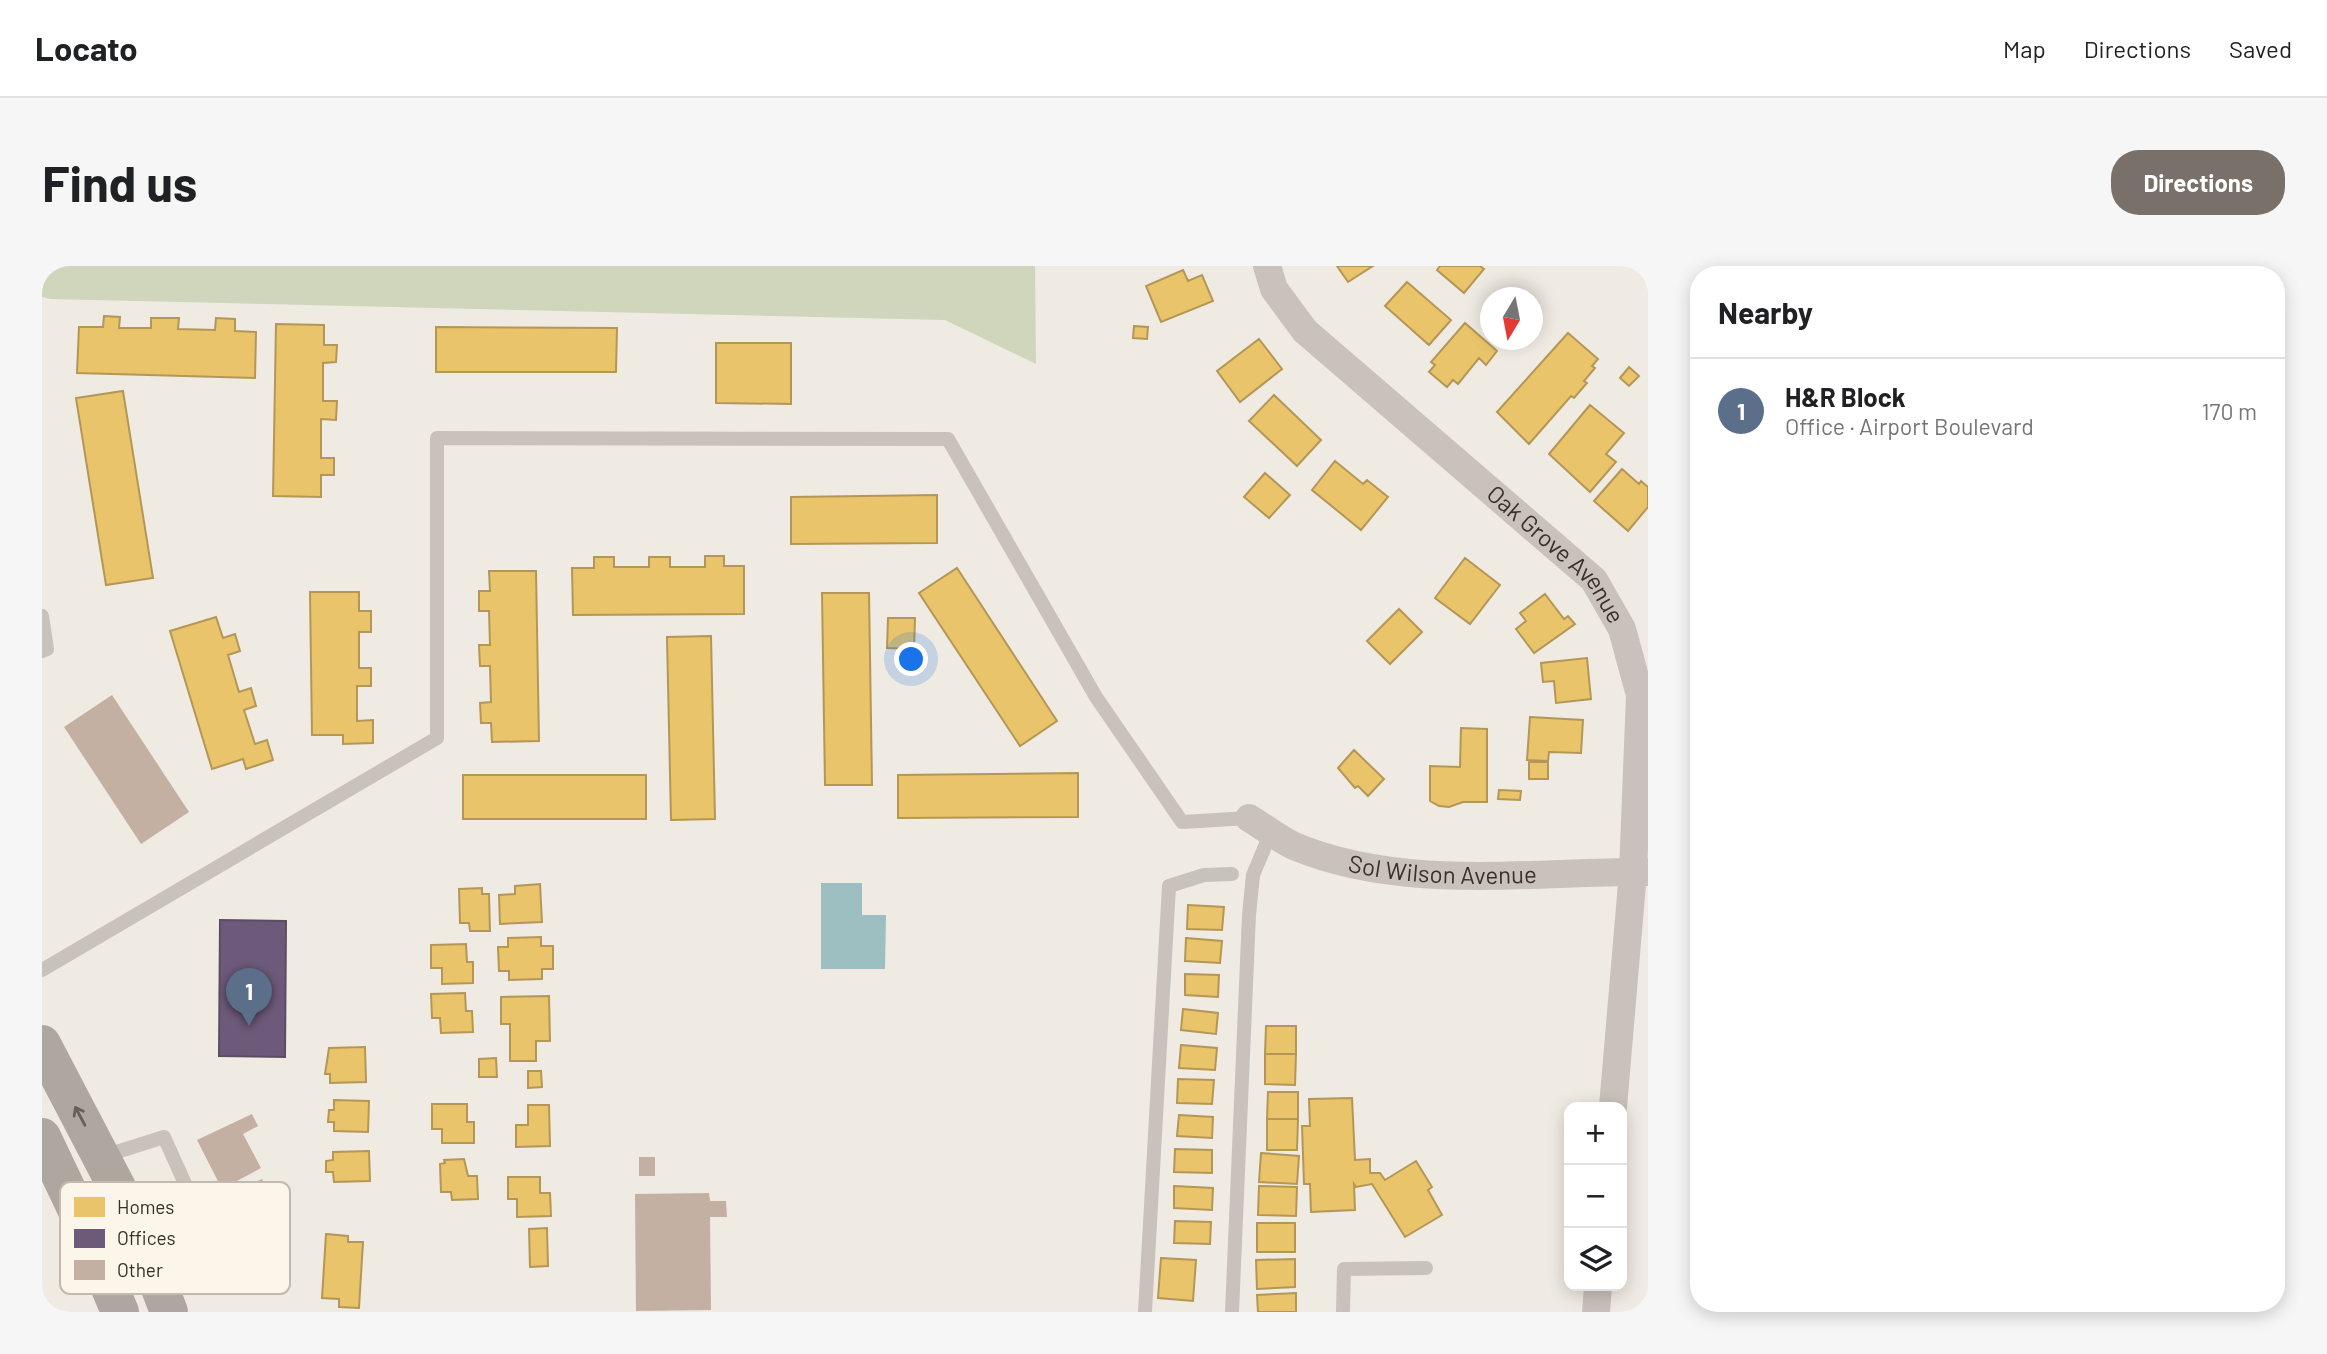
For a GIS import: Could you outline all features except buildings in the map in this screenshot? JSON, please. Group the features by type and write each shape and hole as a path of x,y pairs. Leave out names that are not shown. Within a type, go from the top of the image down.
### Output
{"main road":[{"path":"42,1044 114,1182"},
{"path":"42,1137 63,1182"},
{"path":"112,1294 120,1312"}],"street":[{"name":"Oak Grove Avenue","path":"1267,266 1274,289 1305,331 1594,580 1622,629 1640,695 1640,872 1614,1102"},
{"name":"Sol Wilson Avenue","path":"1260,825 1293,845 1351,864 1423,874 1640,872"},
{"path":"1596,1312 1598,1291"}],"lane":[{"path":"42,970 437,738 437,438 948,439 1096,697 1182,822 1260,825 1249,915 1232,1312"},
{"path":"42,616 47,649 42,651"},
{"path":"1145,1312 1169,886 1204,875 1232,874"},
{"path":"101,1157 164,1137 184,1182"},
{"path":"1343,1312 1344,1269 1426,1268"}],"green space":[{"path":"42,266 1035,266 1036,364 945,320 50,299 42,297"}],"water":[{"path":"821,883 862,883 862,915 886,915 885,969 821,969"}],"place":[{"name":"H&R Block","path":"249,1026"}]}
